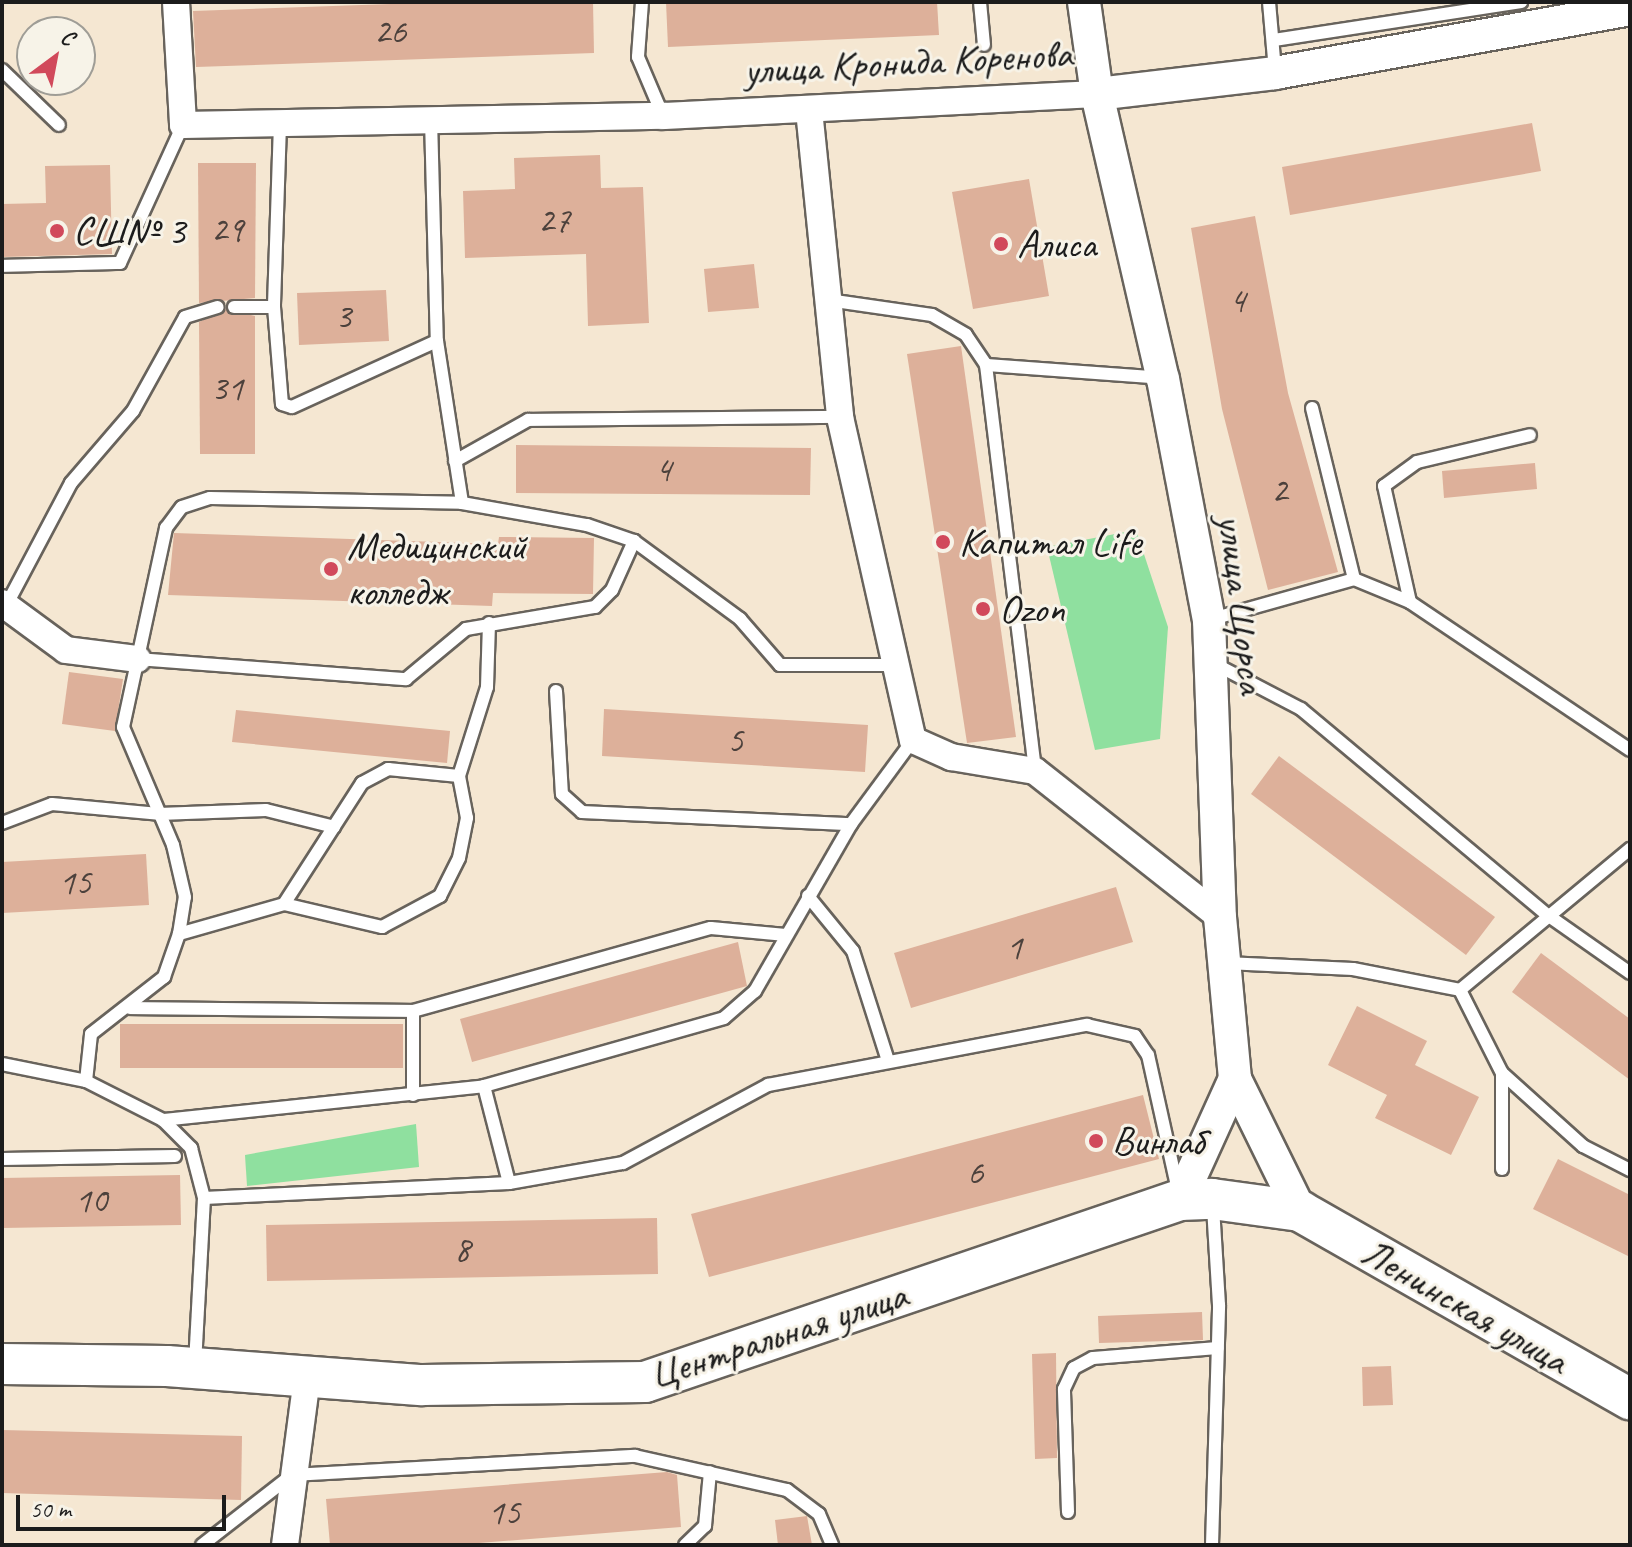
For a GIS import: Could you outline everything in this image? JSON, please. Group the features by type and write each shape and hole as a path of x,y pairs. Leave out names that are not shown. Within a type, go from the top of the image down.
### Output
{"main road":[{"name":"Центральная улица","path":"2,1364 194,1368 422,1385 645,1382 1196,1200 1300,1211"},
{"name":"Ленинская улица","path":"1300,1211 1630,1399"}],"street":[{"path":"176,2 183,125"},
{"name":"улица Щорса","path":"1084,2 1097,94 1163,379 1209,620 1220,917 1235,1079 1300,1211"},
{"name":"улица Кронида Коренова","path":"183,125 663,116 1097,94 1275,73 1528,9 1630,9"},
{"path":"809,110 840,417 892,665 913,740 951,757 1035,771 1220,917"},
{"path":"4,604 66,650 137,659"},
{"path":"1196,1200 1235,1079"},
{"path":"285,1545 307,1378"}],"lane":[{"path":"642,2 638,57 663,116"},
{"path":"980,2 984,45"},
{"path":"1269,2 1275,73"},
{"path":"1274,40 1528,9"},
{"path":"2,70 59,125"},
{"path":"431,119 437,341 462,503"},
{"path":"280,124 274,307 276,396 292,407 437,341"},
{"path":"2,266 120,263 183,125"},
{"path":"828,300 932,315 966,335 986,365 1035,771"},
{"path":"4,604 71,483 133,411 170,356 185,317 217,307"},
{"path":"234,307 274,307"},
{"path":"986,365 1163,379"},
{"path":"1312,408 1354,579"},
{"path":"455,461 528,420 840,417"},
{"path":"1410,602 1384,486 1417,462 1530,435"},
{"path":"130,1008 164,977 179,934 185,897 159,814 123,727 166,528 182,507 210,498 462,503 587,525 634,541 740,619 780,665 892,665"},
{"path":"137,659 391,681 406,679 466,629 595,607 612,590 634,541"},
{"path":"1209,620 1354,579 1410,602 1630,750"},
{"path":"179,934 284,904 382,927 431,902 459,858 467,818 459,776 487,687 489,623"},
{"path":"1212,662 1301,709 1549,916 1630,973"},
{"path":"556,691 568,807 851,824"},
{"path":"163,1120 484,1086 724,1018 755,991 851,824 913,740"},
{"path":"284,904 362,783 388,769 459,776"},
{"path":"2,823 52,804 159,814 266,810 334,827"},
{"path":"1460,990 1630,849"},
{"path":"808,896 853,951 888,1061"},
{"path":"86,1081 91,1034 103,1018 130,1008 413,1011 711,928 786,935"},
{"path":"1223,962 1353,969 1460,990"},
{"path":"1460,990 1502,1073 1583,1146 1630,1170"},
{"path":"413,1011 413,1095"},
{"path":"204,1198 509,1183 623,1163 768,1085 1087,1025 1135,1036 1148,1055 1196,1200 1218,1348 1212,1545"},
{"path":"2,1064 86,1081 163,1120 191,1148 204,1198 194,1368"},
{"path":"1502,1073 1502,1169"},
{"path":"484,1086 509,1183"},
{"path":"2,1159 175,1156"},
{"path":"1068,1512 1064,1389 1074,1368 1093,1358 1218,1348"},
{"path":"202,1545 292,1475 635,1456 787,1490 819,1514 832,1545"},
{"path":"685,1545 705,1526 710,1472"}],"green space":[{"path":"1136,530 1168,627 1160,739 1095,750 1047,547"},
{"path":"416,1124 419,1167 247,1186 245,1155"}],"building":[{"path":"448,2 593,2 594,53 196,67 193,11"},
{"path":"666,2 937,2 939,35 668,47"},
{"path":"1532,123 1541,171 1290,215 1282,167"},
{"path":"600,155 601,188 643,187 649,323 588,326 586,254 465,258 463,191 515,189 514,158"},
{"path":"198,163 256,163 255,298 199,303"},
{"name":"СШ№ 3","path":"110,165 112,254 2,257 2,204 46,203 45,166"},
{"name":"Алиса","path":"1029,179 1049,296 973,309 952,192"},
{"path":"1255,216 1288,393 1338,572 1268,590 1222,409 1191,228"},
{"path":"754,264 759,308 708,312 704,269"},
{"path":"386,290 389,341 299,345 297,293"},
{"path":"226,309 255,316 255,454 200,454 199,322"},
{"path":"961,346 1016,737 967,743 907,354"},
{"path":"516,445 811,448 810,495 516,493"},
{"path":"1535,463 1537,489 1444,498 1442,471"},
{"name":"Медицинский колледж","path":"174,533 498,544 499,537 594,538 593,594 493,593 492,606 168,595"},
{"path":"69,672 123,679 115,731 62,724"},
{"path":"604,709 868,725 865,772 602,756"},
{"path":"236,710 450,731 447,763 232,742"},
{"path":"1279,756 1495,917 1466,955 1251,794"},
{"path":"146,854 149,905 2,913 2,862"},
{"path":"1116,887 1133,942 911,1008 894,953"},
{"path":"738,942 747,986 472,1062 460,1019"},
{"path":"1541,953 1630,1019 1630,1080 1512,992"},
{"path":"1357,1006 1427,1041 1415,1065 1479,1097 1451,1155 1375,1118 1387,1095 1328,1065"},
{"path":"120,1024 403,1024 403,1068 120,1068"},
{"path":"1143,1095 1159,1159 709,1277 691,1214"},
{"path":"1558,1159 1630,1195 1630,1257 1533,1209"},
{"path":"180,1175 181,1225 2,1228 2,1178"},
{"path":"657,1218 658,1274 267,1281 266,1225"},
{"path":"1202,1312 1203,1340 1099,1343 1098,1316"},
{"path":"1056,1353 1057,1458 1035,1459 1032,1354"},
{"path":"1391,1366 1393,1405 1363,1406 1362,1367"},
{"path":"2,1430 242,1436 241,1500 2,1493"},
{"path":"667,1472 677,1475 681,1527 454,1545 330,1545 326,1499"},
{"path":"807,1516 812,1545 778,1545 775,1520"}],"place":[{"name":"СШ№ 3","path":"57,231"},
{"name":"Алиса","path":"1001,244"},
{"name":"Капитал Life","path":"943,542"},
{"name":"Медицинский колледж","path":"331,569"},
{"name":"Ozon","path":"983,609"},
{"name":"Винлаб","path":"1096,1141"}]}
